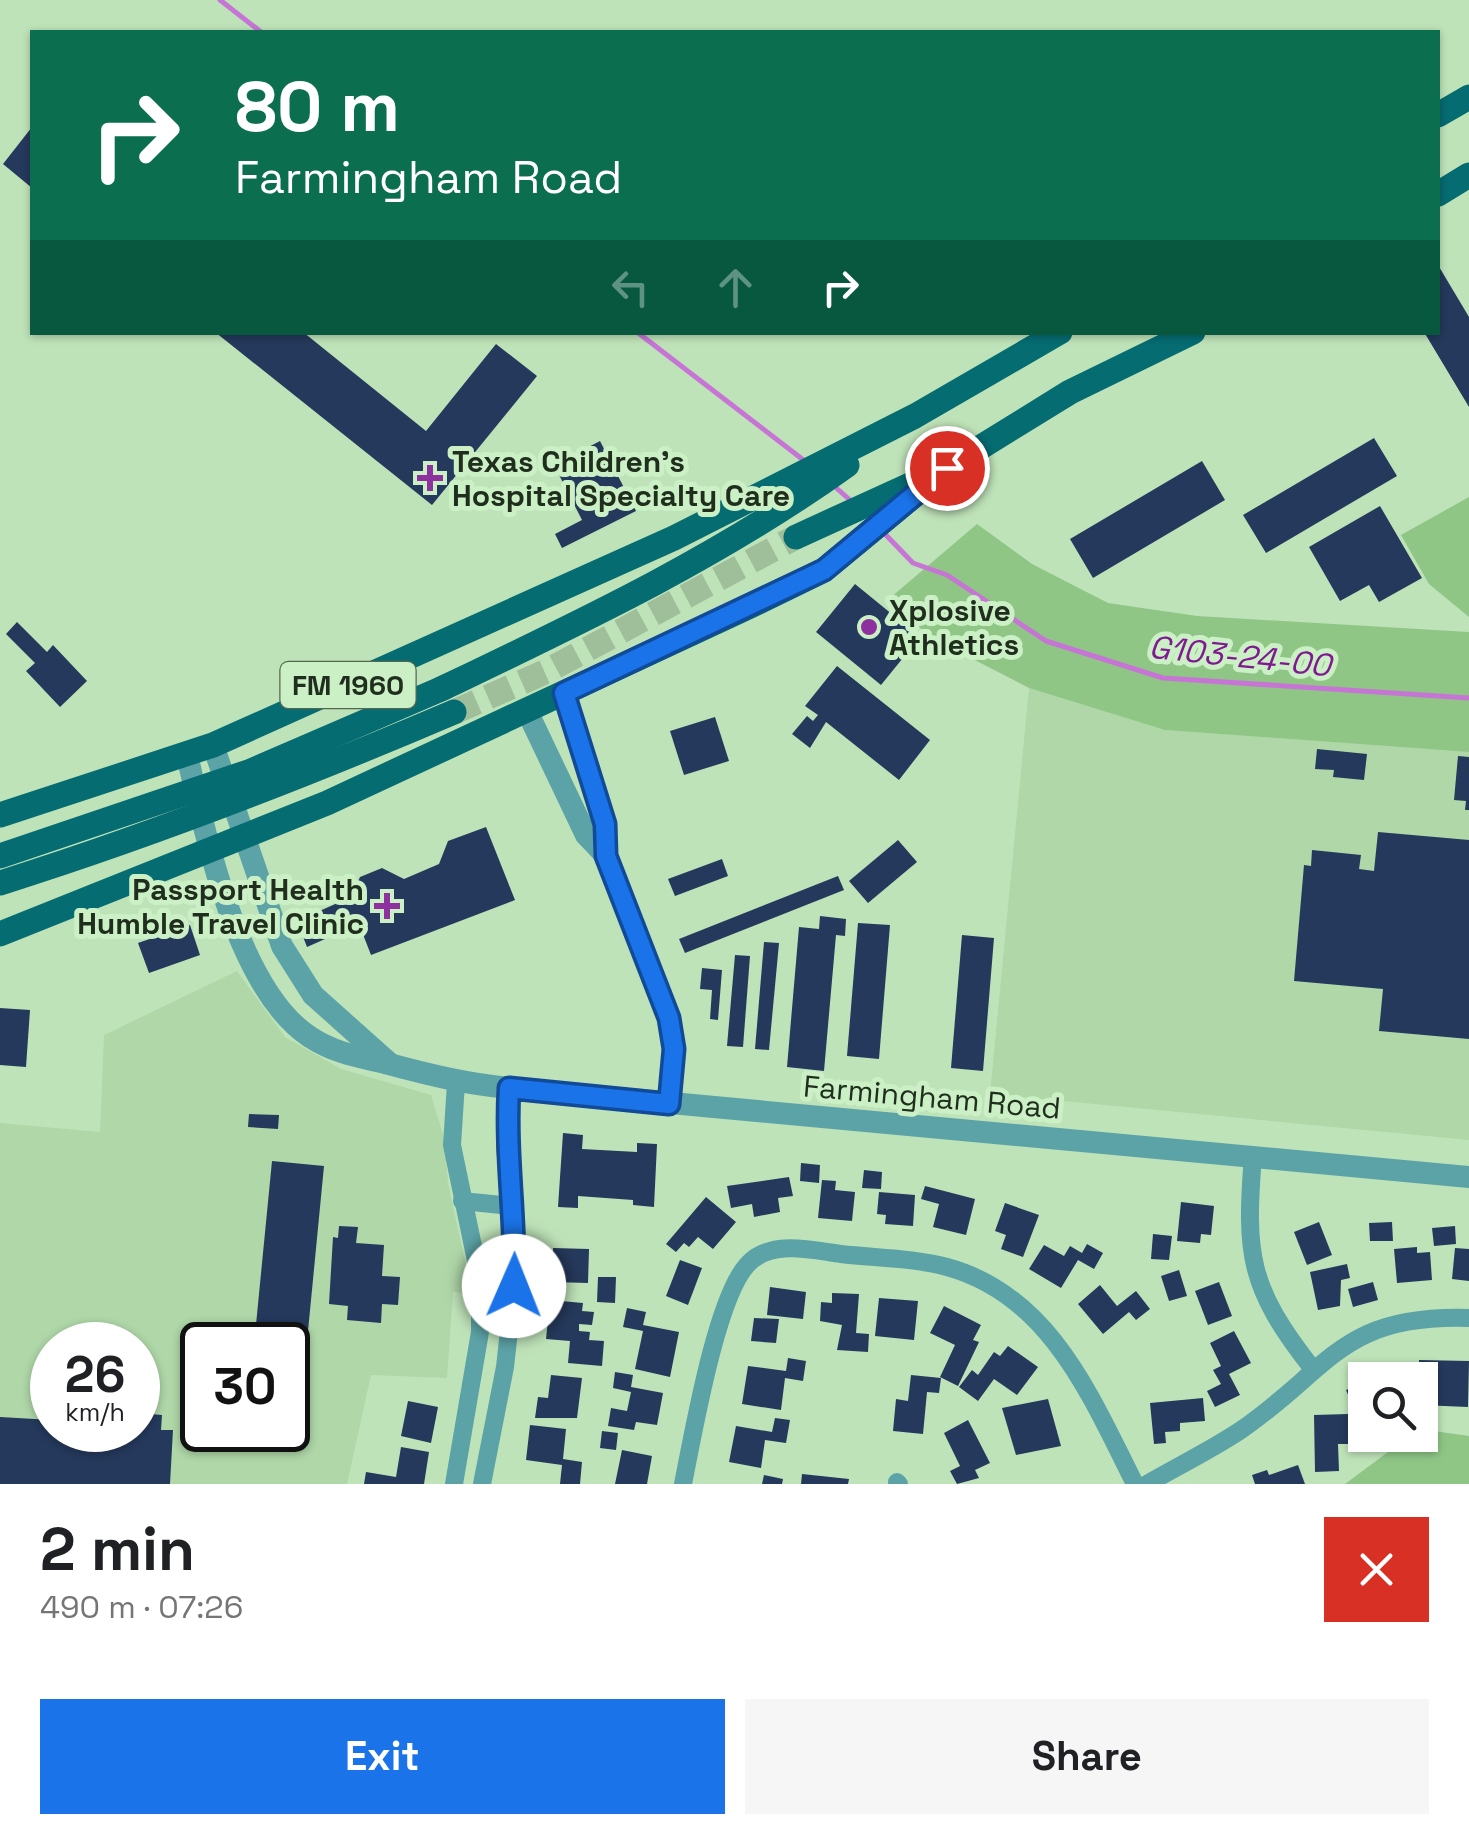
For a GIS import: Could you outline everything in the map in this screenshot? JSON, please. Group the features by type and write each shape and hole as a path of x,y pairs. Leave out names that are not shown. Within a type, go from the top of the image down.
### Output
{"main road":[{"path":"1440,115 1469,98"},
{"path":"1440,193 1469,175"},
{"name":"FM 1960","path":"0,856 251,771 440,688 676,573 783,497 1055,335"},
{"path":"796,537 956,463 1070,392 1186,335"},
{"path":"0,934 327,803 824,570 956,463"},
{"name":"FM 1960","path":"0,815 212,745 783,497"},
{"name":"FM 1960","path":"0,883 138,840 262,794 454,712"}],"street":[{"path":"564,693 605,824 606,856 669,1018 674,1049 669,1104"},
{"path":"526,710 586,835 606,856"},
{"name":"Farmingham Road","path":"212,745 282,946 312,995 391,1064"},
{"name":"Farmingham Road","path":"187,754 208,850 254,966 286,1017 310,1038 343,1055 456,1082 509,1088 1469,1177"},
{"path":"286,1017 302,1012 356,1037"},
{"path":"454,1484 478,1362 480,1280 452,1144 456,1082"},
{"path":"482,1484 505,1367 514,1286 506,1147 509,1088"},
{"path":"1253,1156 1248,1216 1252,1263 1265,1300 1312,1368"},
{"path":"462,1201 512,1206"},
{"path":"684,1484 711,1357 740,1274 758,1256 786,1248 945,1266 1004,1293 1058,1344 1136,1484"},
{"path":"1147,1484 1240,1430 1312,1368 1372,1331 1420,1320 1469,1318"},
{"path":"478,1362 505,1367"}],"shaded area":[{"path":"1469,497 1469,617 1429,584 1401,535"},
{"path":"977,524 1032,564 1108,603 1197,616 1469,632 1469,752 1165,730 1029,688 928,636 890,598"},
{"path":"1029,688 1165,730 1469,752 1469,1140 990,1094"},
{"path":"237,971 285,1037 341,1069 431,1095 445,1141 448,1183 472,1293 453,1292 447,1378 371,1375 347,1484 0,1484 0,1123 100,1132 104,1035"},
{"path":"1438,1432 1469,1436 1469,1484 1345,1484 1388,1452 1438,1452"}],"building":[{"path":"30,130 30,186 3,164"},
{"path":"1440,268 1469,317 1469,407 1426,335 1440,335"},
{"path":"219,335 307,335 426,431 496,344 537,376 432,505"},
{"path":"1374,438 1397,476 1266,553 1243,515"},
{"path":"600,441 636,511 562,548 555,534 582,520 554,465"},
{"path":"1202,461 1225,500 1093,578 1070,539"},
{"path":"1380,506 1422,578 1379,602 1369,585 1340,601 1309,547"},
{"path":"855,584 920,637 881,685 816,632"},
{"path":"17,622 47,652 53,645 87,681 60,707 26,671 35,663 6,634"},
{"path":"837,666 930,740 899,780 826,722 810,748 792,734 807,716 813,721 818,715 805,706"},
{"path":"715,717 729,761 684,775 670,731"},
{"path":"1317,749 1367,754 1364,780 1333,777 1334,770 1315,769"},
{"path":"1458,756 1469,757 1469,810 1465,810 1466,801 1454,800"},
{"path":"486,827 515,900 371,955 359,924 307,947 297,921 351,897 360,877 382,868 404,879 439,864 448,841"},
{"path":"1378,832 1469,840 1469,1039 1379,1031 1383,989 1294,981 1304,865 1311,866 1312,850 1361,855 1359,869 1374,871"},
{"path":"898,840 917,862 868,903 849,881"},
{"path":"722,859 728,876 675,896 668,879"},
{"path":"838,876 844,890 685,953 679,939"},
{"path":"820,916 846,919 845,936 836,935 824,1071 787,1067 799,927 819,929"},
{"path":"858,923 890,925 879,1059 847,1056"},
{"path":"190,925 200,955 149,973 138,943"},
{"path":"962,935 994,938 983,1071 951,1068"},
{"path":"764,942 779,943 769,1050 755,1049"},
{"path":"735,955 750,956 743,1047 727,1046"},
{"path":"702,968 722,970 718,1020 710,1019 712,990 700,989"},
{"path":"0,1008 30,1010 26,1067 0,1065"},
{"path":"249,1114 279,1115 278,1129 248,1127"},
{"path":"563,1133 583,1135 582,1149 637,1152 637,1143 657,1144 654,1207 633,1205 633,1200 578,1196 578,1208 558,1207"},
{"path":"272,1161 324,1166 309,1322 256,1322"},
{"path":"801,1163 820,1165 819,1183 800,1181"},
{"path":"864,1170 882,1172 881,1189 862,1188"},
{"path":"789,1177 793,1196 778,1198 780,1212 754,1217 752,1204 731,1208 727,1186"},
{"path":"822,1180 836,1181 835,1190 855,1192 852,1221 818,1218"},
{"path":"925,1186 975,1199 966,1235 933,1227 939,1204 921,1199"},
{"path":"879,1192 915,1195 913,1226 885,1224 886,1215 877,1214"},
{"path":"706,1197 736,1222 713,1249 698,1237 689,1247 684,1243 676,1252 666,1244"},
{"path":"1181,1202 1214,1206 1211,1235 1201,1234 1200,1243 1177,1241"},
{"path":"1005,1203 1039,1215 1023,1257 1001,1249 1006,1235 995,1231"},
{"path":"1319,1222 1332,1255 1307,1265 1294,1232"},
{"path":"1392,1222 1393,1241 1370,1241 1369,1223"},
{"path":"339,1226 358,1227 356,1243 384,1245 382,1276 400,1277 398,1305 382,1304 381,1323 347,1320 348,1306 329,1304 333,1237 338,1238"},
{"path":"1455,1226 1456,1244 1434,1246 1432,1228"},
{"path":"1153,1234 1172,1236 1169,1260 1151,1259"},
{"path":"1087,1244 1103,1253 1094,1269 1078,1260 1061,1288 1029,1269 1044,1245 1064,1256 1070,1246 1082,1253"},
{"path":"1417,1247 1417,1253 1430,1252 1432,1280 1397,1283 1394,1249"},
{"path":"553,1248 589,1249 588,1283 552,1282"},
{"path":"1455,1248 1469,1249 1469,1281 1452,1279"},
{"path":"680,1260 702,1268 688,1305 666,1296"},
{"path":"1347,1264 1350,1278 1341,1280 1340,1306 1318,1310 1310,1272"},
{"path":"1179,1270 1187,1296 1169,1301 1161,1276"},
{"path":"598,1277 616,1277 615,1303 597,1302"},
{"path":"1219,1282 1232,1316 1208,1325 1195,1291"},
{"path":"1373,1282 1378,1300 1353,1307 1348,1289"},
{"path":"1100,1285 1117,1306 1136,1291 1150,1309 1136,1320 1129,1312 1103,1334 1078,1304"},
{"path":"770,1287 806,1292 803,1319 767,1315"},
{"path":"832,1293 859,1294 856,1333 869,1334 868,1352 837,1350 842,1325 820,1321 821,1302 832,1303"},
{"path":"879,1298 918,1301 914,1340 875,1336"},
{"path":"550,1300 583,1303 582,1311 594,1312 592,1325 579,1324 579,1331 590,1332 589,1340 604,1341 602,1366 568,1363 570,1341 546,1339"},
{"path":"944,1306 981,1325 973,1340 979,1342 958,1386 940,1377 955,1345 930,1333"},
{"path":"627,1308 646,1312 643,1325 679,1332 670,1377 635,1369 643,1331 623,1327"},
{"path":"754,1318 779,1319 776,1343 751,1341"},
{"path":"1234,1331 1251,1363 1229,1374 1240,1395 1215,1407 1207,1391 1221,1384 1213,1370 1221,1366 1210,1343"},
{"path":"1008,1346 1038,1367 1017,1395 994,1379 978,1401 959,1387 972,1370 978,1375 994,1352 1000,1356"},
{"path":"788,1358 806,1361 803,1381 785,1378 781,1410 742,1404 748,1366 786,1371"},
{"path":"1469,1361 1468,1407 1438,1406 1438,1362 1419,1362"},
{"path":"615,1372 633,1375 631,1387 663,1393 657,1425 636,1422 634,1430 608,1426 611,1408 627,1411 631,1392 613,1388"},
{"path":"551,1375 582,1378 577,1418 535,1418 538,1397 548,1398"},
{"path":"911,1375 941,1378 939,1393 927,1392 923,1434 893,1431 896,1399 908,1401"},
{"path":"1203,1398 1205,1421 1180,1423 1180,1431 1165,1432 1166,1443 1154,1444 1150,1403"},
{"path":"1048,1399 1061,1446 1016,1455 1002,1408"},
{"path":"408,1401 438,1407 431,1443 401,1436"},
{"path":"1348,1414 1348,1444 1338,1444 1339,1471 1315,1472 1314,1415"},
{"path":"160,1415 162,1415 161,1430 173,1430 170,1484 0,1484 0,1417 30,1419 30,1452 160,1452"},
{"path":"775,1418 790,1420 786,1443 765,1440 761,1468 729,1462 736,1426 772,1432"},
{"path":"968,1420 990,1463 975,1470 979,1478 957,1484 950,1471 960,1466 944,1433"},
{"path":"530,1425 566,1429 563,1459 582,1462 580,1484 560,1484 562,1465 526,1460"},
{"path":"602,1431 618,1433 616,1450 600,1448"},
{"path":"401,1447 429,1452 424,1484 364,1484 366,1472 396,1477"},
{"path":"622,1450 652,1456 647,1484 615,1484"},
{"path":"1298,1465 1305,1484 1255,1484 1252,1475 1267,1470 1269,1475"},
{"path":"802,1474 849,1479 848,1484 801,1484"},
{"path":"764,1475 783,1479 782,1484 762,1484"}],"waterway":[{"name":"G103-24-00","path":"220,0 258,30"},
{"name":"G103-24-00","path":"641,335 806,462"},
{"name":"G103-24-00","path":"833,485 851,501"},
{"name":"G103-24-00","path":"884,533 913,563 947,575 1046,641 1163,678 1469,698"}],"tunnel":[{"path":"454,712 545,672 796,537"}],"place":[{"name":"Texas Children's Hospital Specialty Care","path":"430,478"},
{"name":"Xplosive Athletics","path":"869,627"},
{"name":"Passport Health Humble Travel Clinic","path":"387,906"}],"route":[{"path":"514,1286 515,1240 506,1147 509,1088 669,1104 674,1049 669,1018 606,856 605,824 564,693 824,570 947,468"}]}
